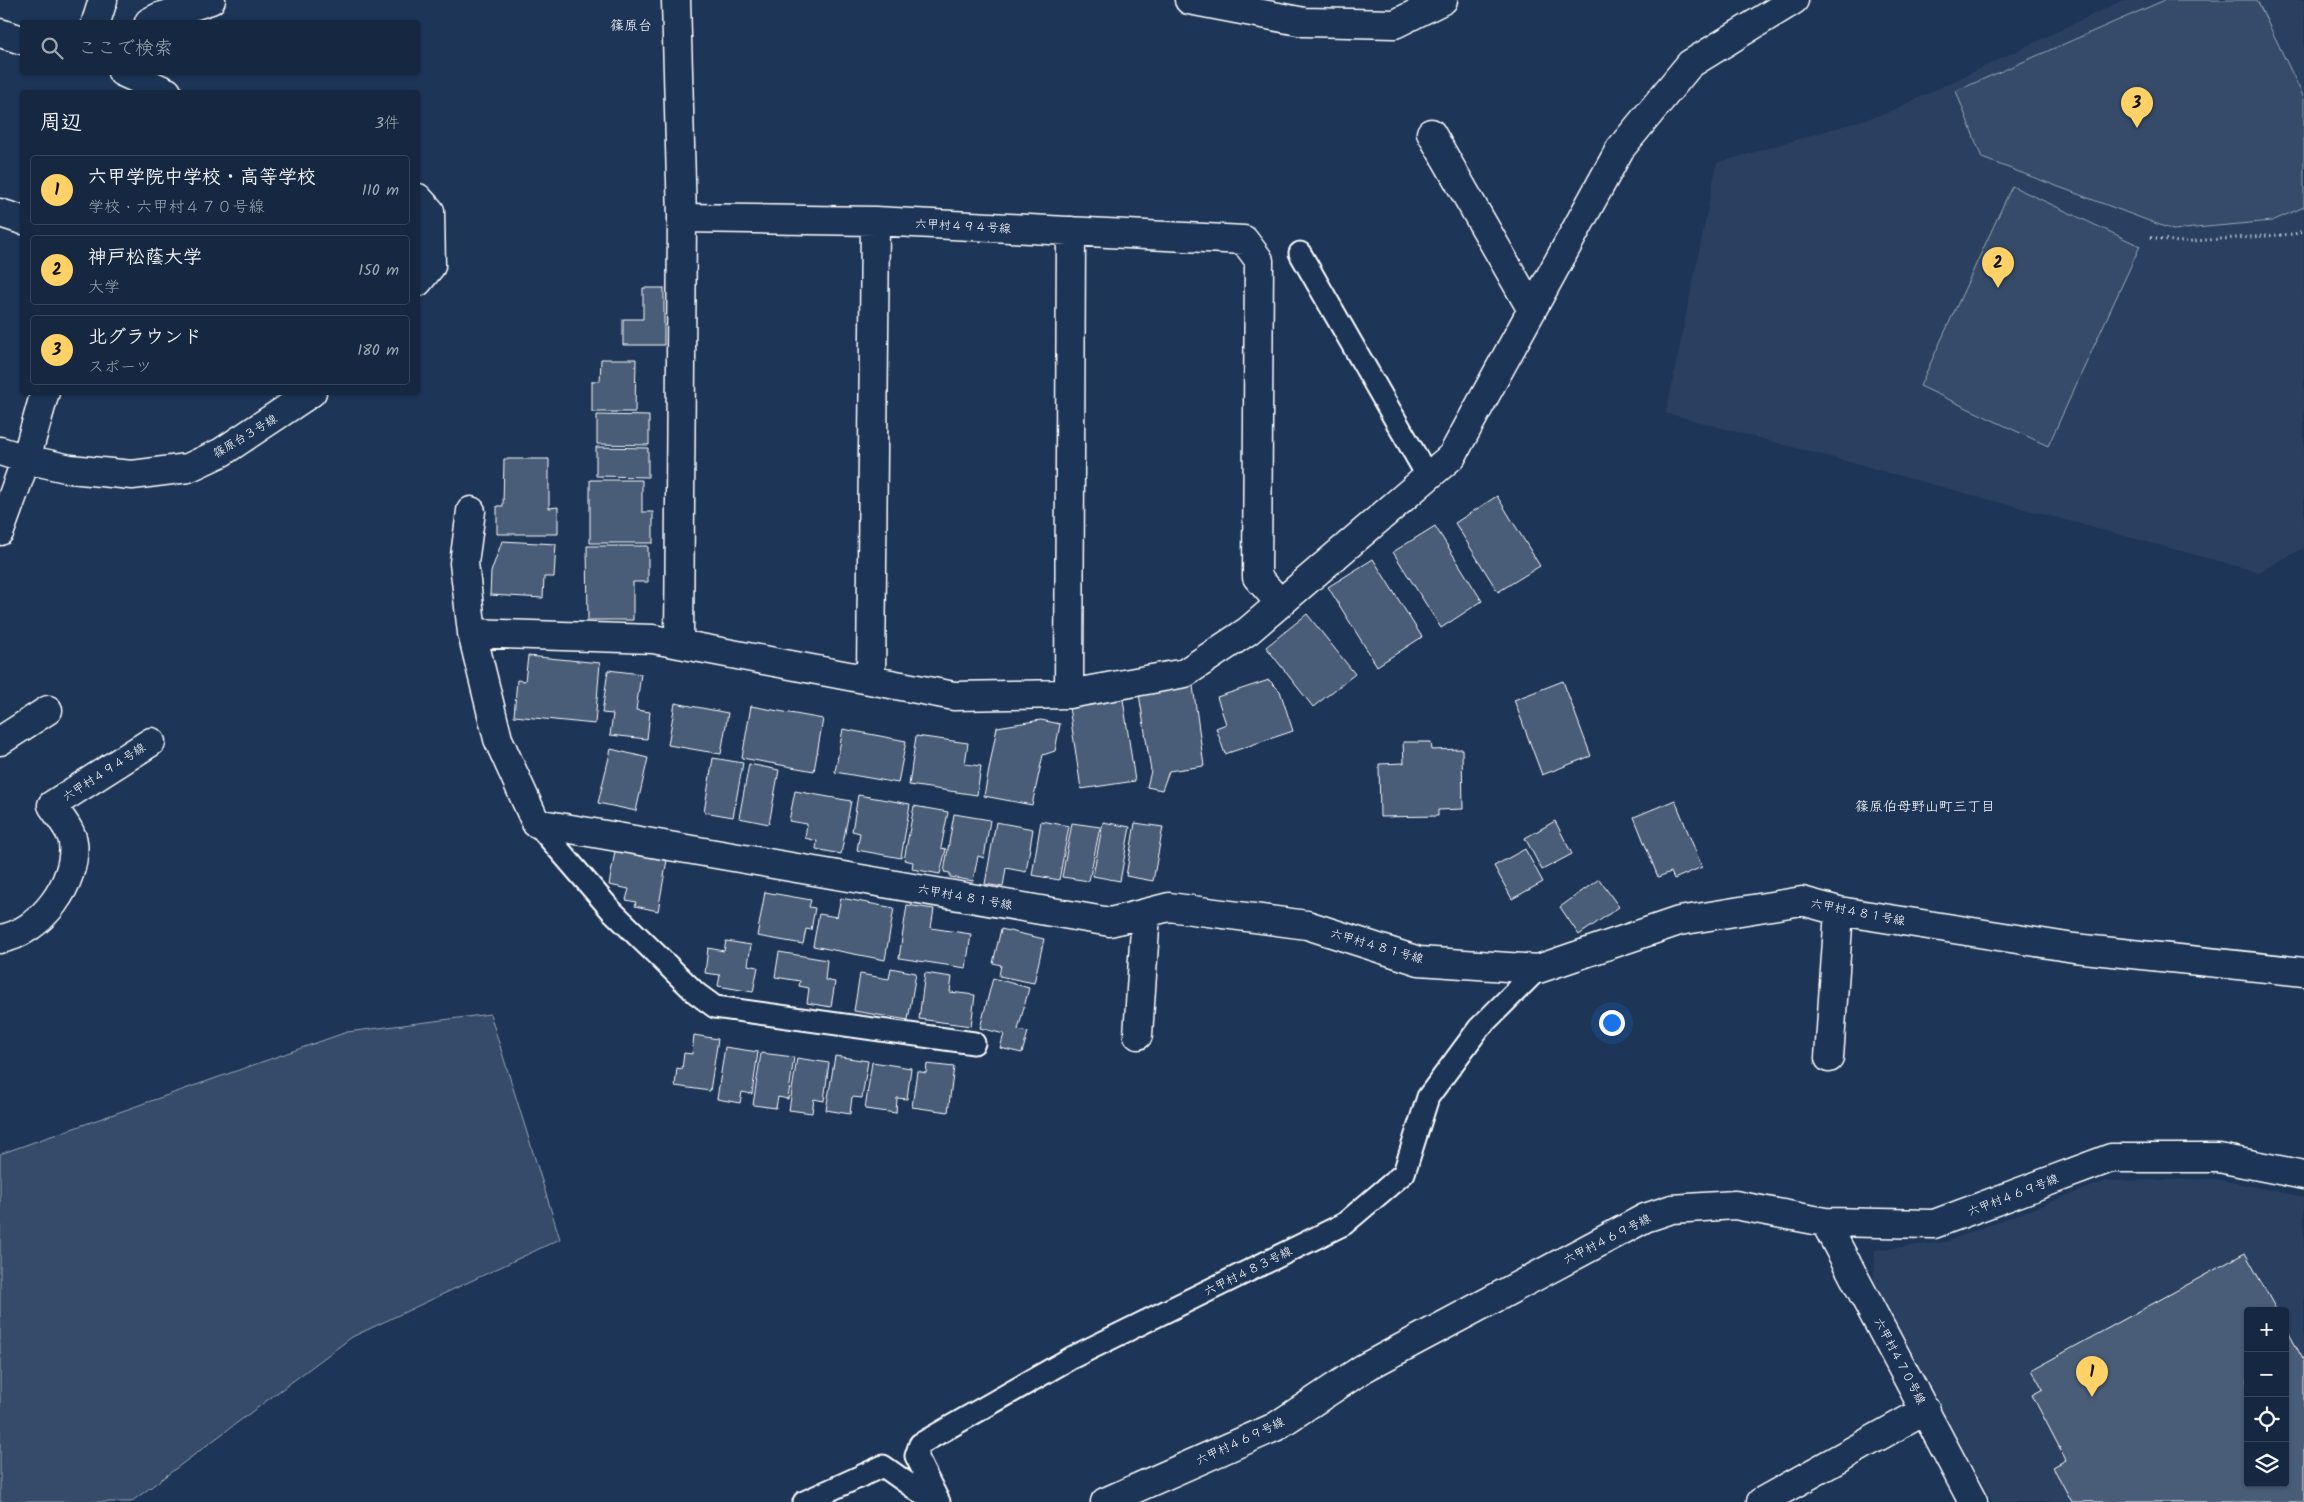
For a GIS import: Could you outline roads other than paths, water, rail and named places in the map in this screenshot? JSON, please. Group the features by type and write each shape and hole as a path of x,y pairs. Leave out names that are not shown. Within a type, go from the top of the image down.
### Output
{"street":[{"path":"97,20 103,0"},
{"path":"154,20 211,0"},
{"path":"676,0 682,218 679,644"},
{"path":"1189,0 1301,11 1395,24 1444,0"},
{"path":"472,633 653,640 954,696 1069,694 1185,672 1248,631 1452,456 1620,149 1690,64 1794,0"},
{"path":"0,33 20,39"},
{"path":"129,75 162,90"},
{"path":"1431,133 1532,310"},
{"path":"420,200 430,211 431,266 420,280"},
{"path":"0,213 20,219"},
{"name":"六甲村４９４号線","path":"682,218 875,222 1244,240 1259,260 1257,577 1280,603"},
{"path":"871,680 875,222"},
{"path":"1069,694 1071,231"},
{"path":"0,531 26,459 44,395"},
{"name":"篠原台３号線","path":"0,451 70,470 132,475 188,468 222,452 308,395"},
{"path":"471,511 464,563 472,633 498,739 536,823"},
{"path":"0,741 48,710"},
{"name":"六甲村４９４号線","path":"0,939 31,926 58,898 70,874 73,841 52,805 151,742"},
{"name":"六甲村４８１号線","path":"536,823 1110,922 1169,907 1307,926 1418,961 1538,970 1679,921 1802,901 1839,910 2074,948 2304,972"},
{"path":"1829,1058 1839,910"},
{"path":"1138,1035 1146,913"},
{"name":"六甲村４６９号線","path":"1105,1502 1275,1427 1364,1368 1645,1218 1672,1209 1735,1205 1825,1222 1934,1224 2111,1158 2219,1158 2304,1175"},
{"name":"六甲村４７０号線","path":"1825,1222 1973,1502"},
{"path":"1760,1502 1926,1410"}],"lane":[{"path":"1300,253 1428,477"},
{"path":"536,823 612,910 696,993 715,1006 974,1043"},
{"name":"六甲村４８３号線","path":"939,1502 916,1456 920,1444 1072,1358 1344,1224 1404,1173 1428,1097 1478,1028 1538,970"},
{"path":"804,1502 883,1466 934,1502"}],"place":[{"name":"北グラウンド","path":"2137,128"},
{"name":"神戸松蔭大学","path":"1998,288"},
{"name":"六甲学院中学校・高等学校","path":"2092,1397"}],"district":[{"name":"篠原台","path":"631,25"},
{"name":"篠原伯母野山町三丁目","path":"1925,806"}]}
